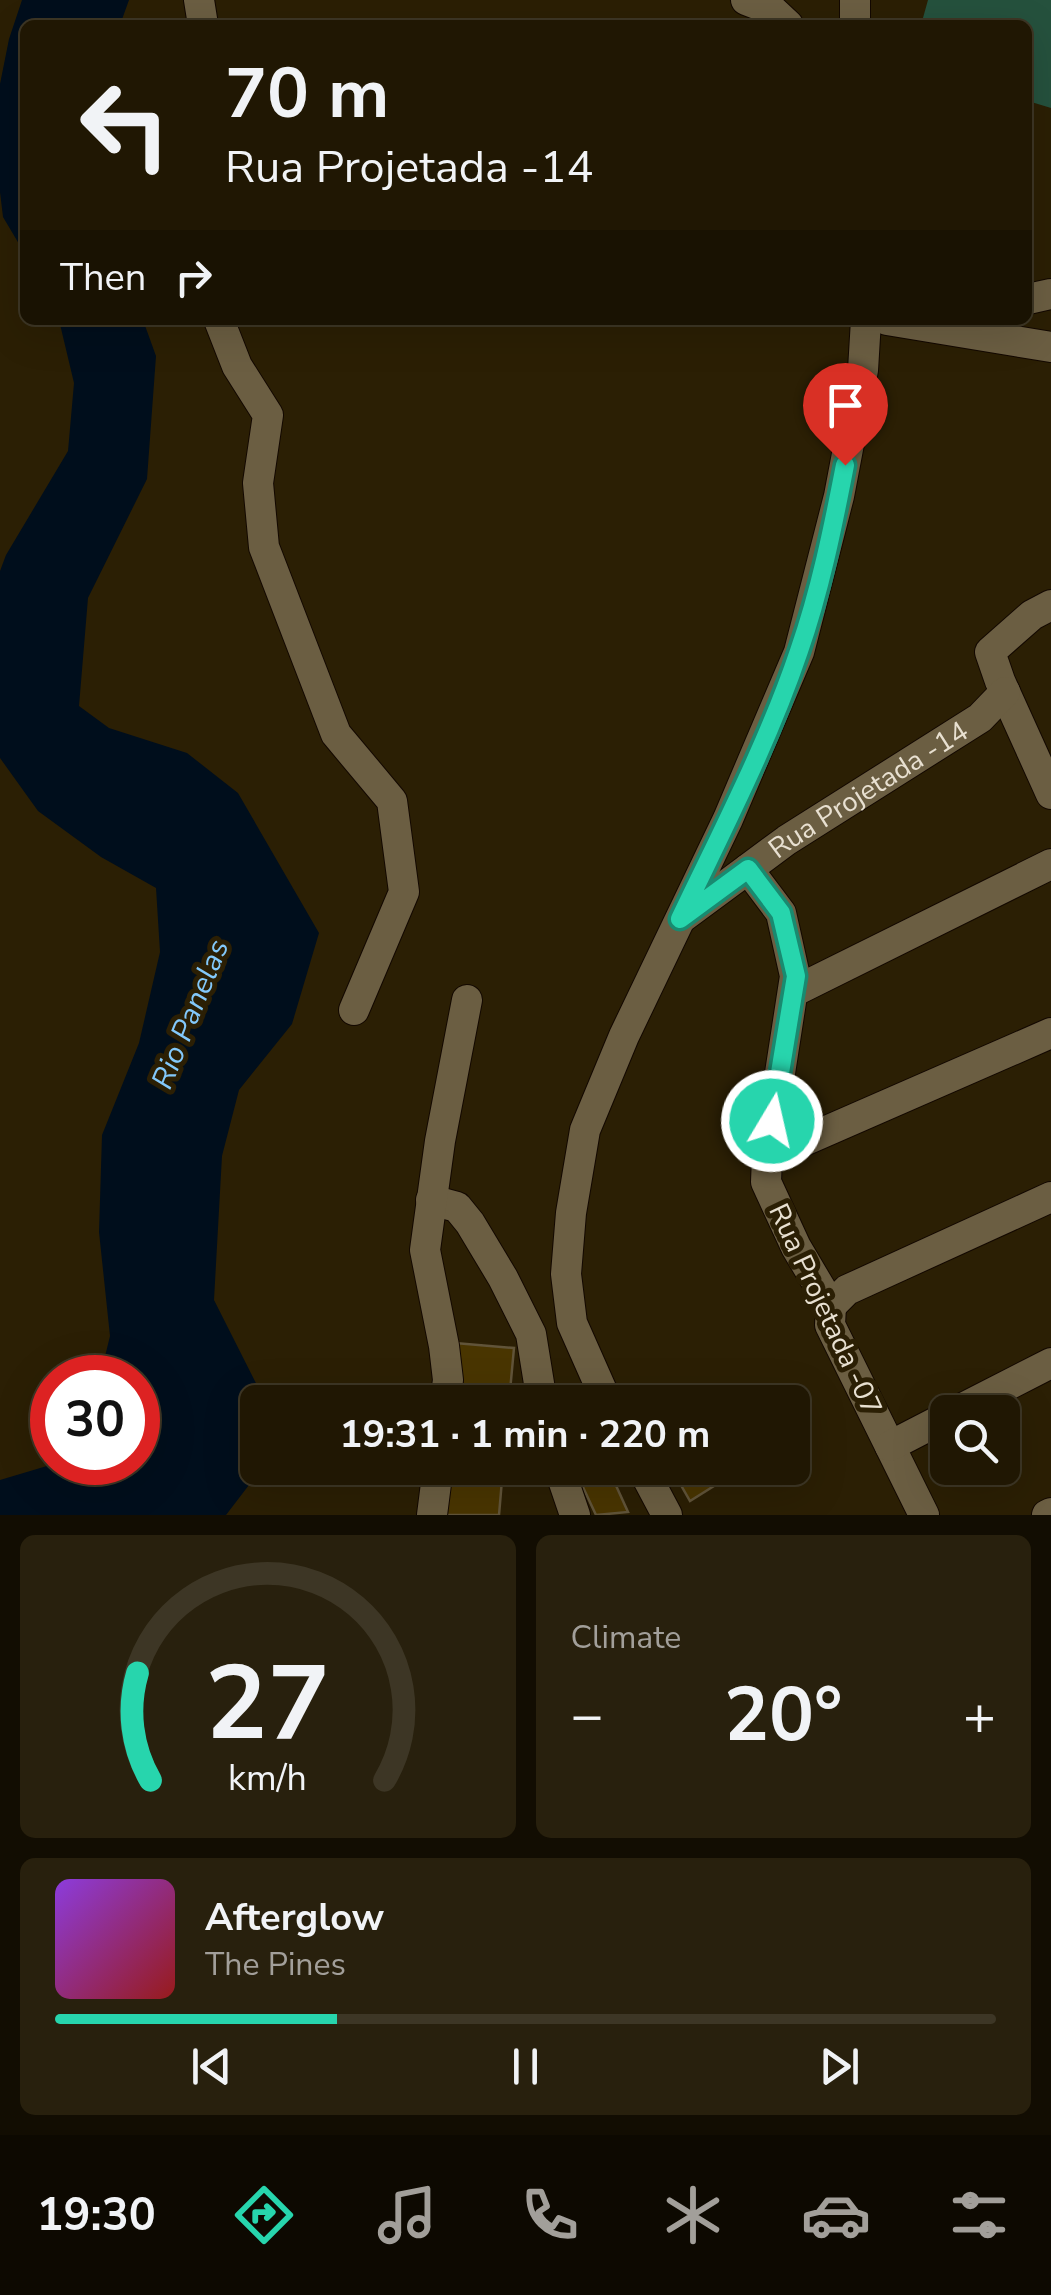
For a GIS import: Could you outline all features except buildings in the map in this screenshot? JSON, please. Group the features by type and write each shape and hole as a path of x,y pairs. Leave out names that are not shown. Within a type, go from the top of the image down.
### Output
{"street":[{"path":"746,0 772,10 783,20"},
{"path":"220,325 237,366 268,414 258,483 264,548 336,734 392,801 404,892 354,1010"},
{"path":"599,1385 572,1323 566,1274 585,1130 624,1036 762,742 799,652 839,496 863,370 866,325"},
{"path":"934,325 1051,347"},
{"path":"1051,605 990,652 1051,794"},
{"name":"Rua Projetada -14","path":"680,919 788,840 980,718 1002,687"},
{"path":"792,992 1051,864"},
{"name":"Rua Projetada -07","path":"748,869 781,913 796,976 766,1182 796,1247 831,1306 830,1325 924,1515"},
{"path":"448,1385 425,1250 467,1000"},
{"path":"767,1157 1051,1033"},
{"path":"831,1306 847,1290 1051,1197"},
{"path":"431,1200 456,1207 503,1278 531,1334 539,1385"},
{"path":"988,1395 1051,1363"},
{"path":"890,1446 930,1425"},
{"path":"432,1515 436,1485"},
{"path":"565,1485 576,1515"},
{"path":"651,1485 667,1515"}],"green space":[{"path":"928,0 1051,0 1051,108 1032,102 1032,20 922,20"}],"water":[{"path":"22,0 129,0 122,20 20,20 20,246 3,217 0,192 0,84"},
{"name":"Rio Panelas","path":"60,325 145,325 156,356 147,479 88,598 79,706 109,728 187,753 238,793 319,933 292,1024 239,1090 222,1156 214,1300 257,1385 240,1385 240,1485 249,1485 226,1515 0,1515 0,1480 30,1471 30,1485 160,1485 160,1355 105,1355 110,1336 99,1232 102,1135 139,1043 160,952 156,888 101,857 38,811 0,758 0,571 68,451 74,383"}],"route":[{"path":"772,1121 796,976 781,913 748,869 680,919 728,819 799,652 825,562 845,465"}]}
